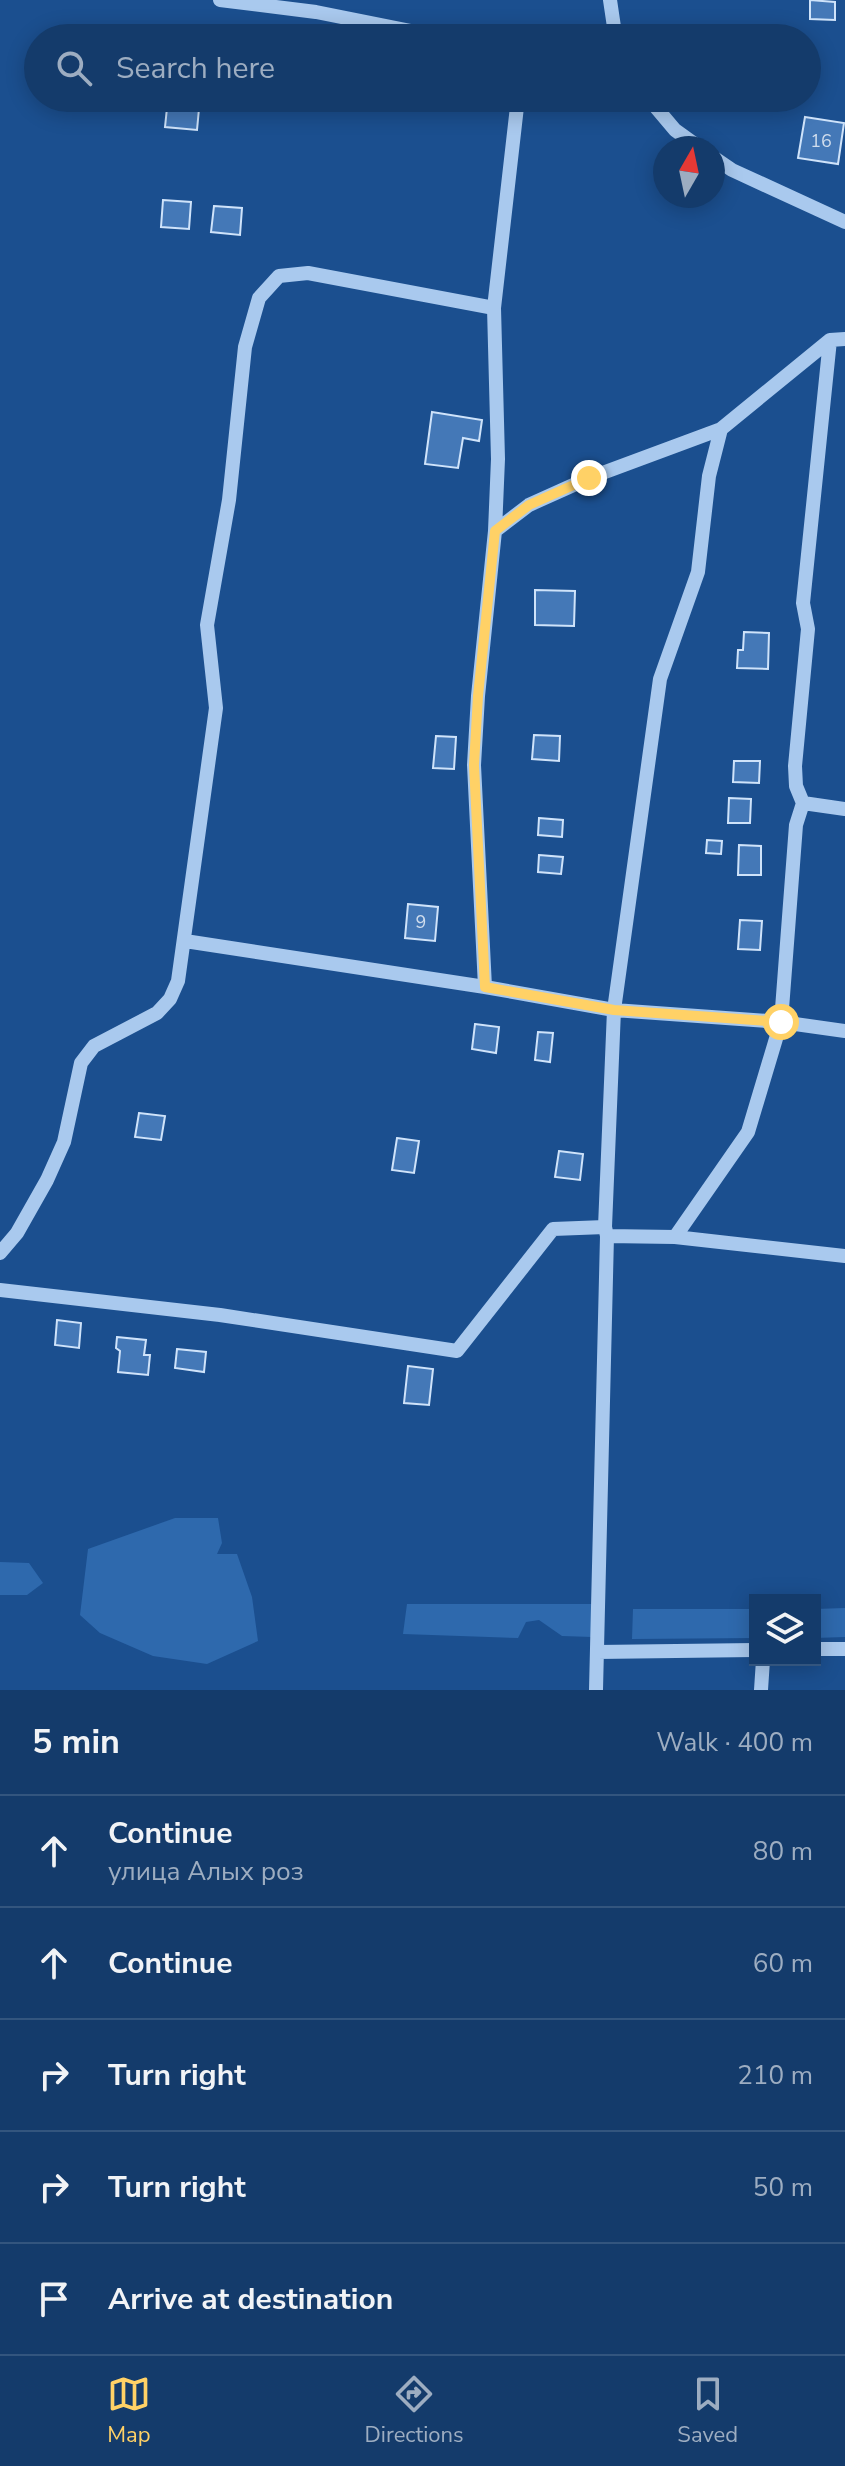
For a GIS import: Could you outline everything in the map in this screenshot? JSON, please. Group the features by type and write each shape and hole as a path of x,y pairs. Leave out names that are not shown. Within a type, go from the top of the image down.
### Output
{"street":[{"path":"220,0 316,12 376,24"},
{"path":"610,0 614,24"},
{"path":"485,987 474,765 495,531 498,459 494,308 516,112"},
{"path":"660,112 683,136"},
{"path":"725,165 845,222"},
{"path":"0,1253 17,1233 64,1142 81,1063 94,1046 157,1013 170,999 178,981 216,708 207,625 229,500 245,347 259,298 279,276 308,273 494,308"},
{"path":"495,531 529,505 589,478 721,429 838,339"},
{"path":"675,1237 748,1132 781,1022 796,825 803,803 796,786 795,766 808,629 803,603 838,339"},
{"path":"596,1690 614,1010 660,679 698,572 709,476 721,429"},
{"path":"803,803 845,809"},
{"path":"185,941 614,1010 781,1022 845,1031"},
{"path":"0,1290 220,1315 457,1351 553,1229 675,1237 845,1256"},
{"path":"821,1649 845,1649"},
{"path":"597,1652 749,1650"},
{"path":"761,1690 763,1666"}],"shaded area":[{"path":"175,1518 218,1518 222,1543 217,1554 237,1554 252,1597 258,1641 207,1664 153,1656 100,1633 80,1615 88,1549"},
{"path":"0,1562 29,1563 43,1583 27,1595 0,1595"},
{"path":"407,1604 594,1604 592,1637 562,1636 539,1620 526,1622 518,1638 403,1634"},
{"path":"845,1608 845,1637 821,1638 821,1609"},
{"path":"633,1609 749,1609 749,1638 632,1639"}],"building":[{"path":"810,0 835,2 835,20 810,19"},
{"path":"167,112 199,112 197,130 165,127"},
{"path":"805,117 844,123 838,164 798,158"},
{"path":"163,200 191,202 189,229 161,227"},
{"path":"214,206 242,208 240,235 211,232"},
{"path":"432,412 482,420 479,441 463,438 458,468 425,464"},
{"path":"535,590 575,591 574,626 535,625"},
{"path":"744,632 769,633 768,669 737,668 738,650 743,650"},
{"path":"534,735 560,736 559,761 532,759"},
{"path":"436,736 456,737 454,769 433,768"},
{"path":"734,761 760,761 759,783 733,782"},
{"path":"729,798 751,799 750,823 728,823"},
{"path":"539,818 563,820 562,837 538,835"},
{"path":"707,840 722,841 721,854 706,853"},
{"path":"739,845 761,846 761,875 738,875"},
{"path":"539,855 563,857 561,874 538,872"},
{"path":"408,904 438,907 435,941 405,938"},
{"path":"740,920 762,921 760,950 738,949"},
{"path":"475,1024 499,1027 496,1053 472,1049"},
{"path":"538,1032 553,1033 550,1062 535,1060"},
{"path":"139,1113 165,1116 161,1140 135,1137"},
{"path":"397,1138 419,1141 414,1173 392,1170"},
{"path":"559,1151 583,1154 580,1180 555,1177"},
{"path":"57,1320 81,1323 79,1348 55,1345"},
{"path":"117,1337 146,1340 144,1355 150,1355 148,1375 118,1372 120,1351 116,1348"},
{"path":"177,1349 206,1352 204,1372 175,1368"},
{"path":"408,1366 433,1369 429,1405 404,1403"}],"route":[{"path":"589,478 529,505 495,531 474,765 485,987 614,1010 781,1022"}]}
